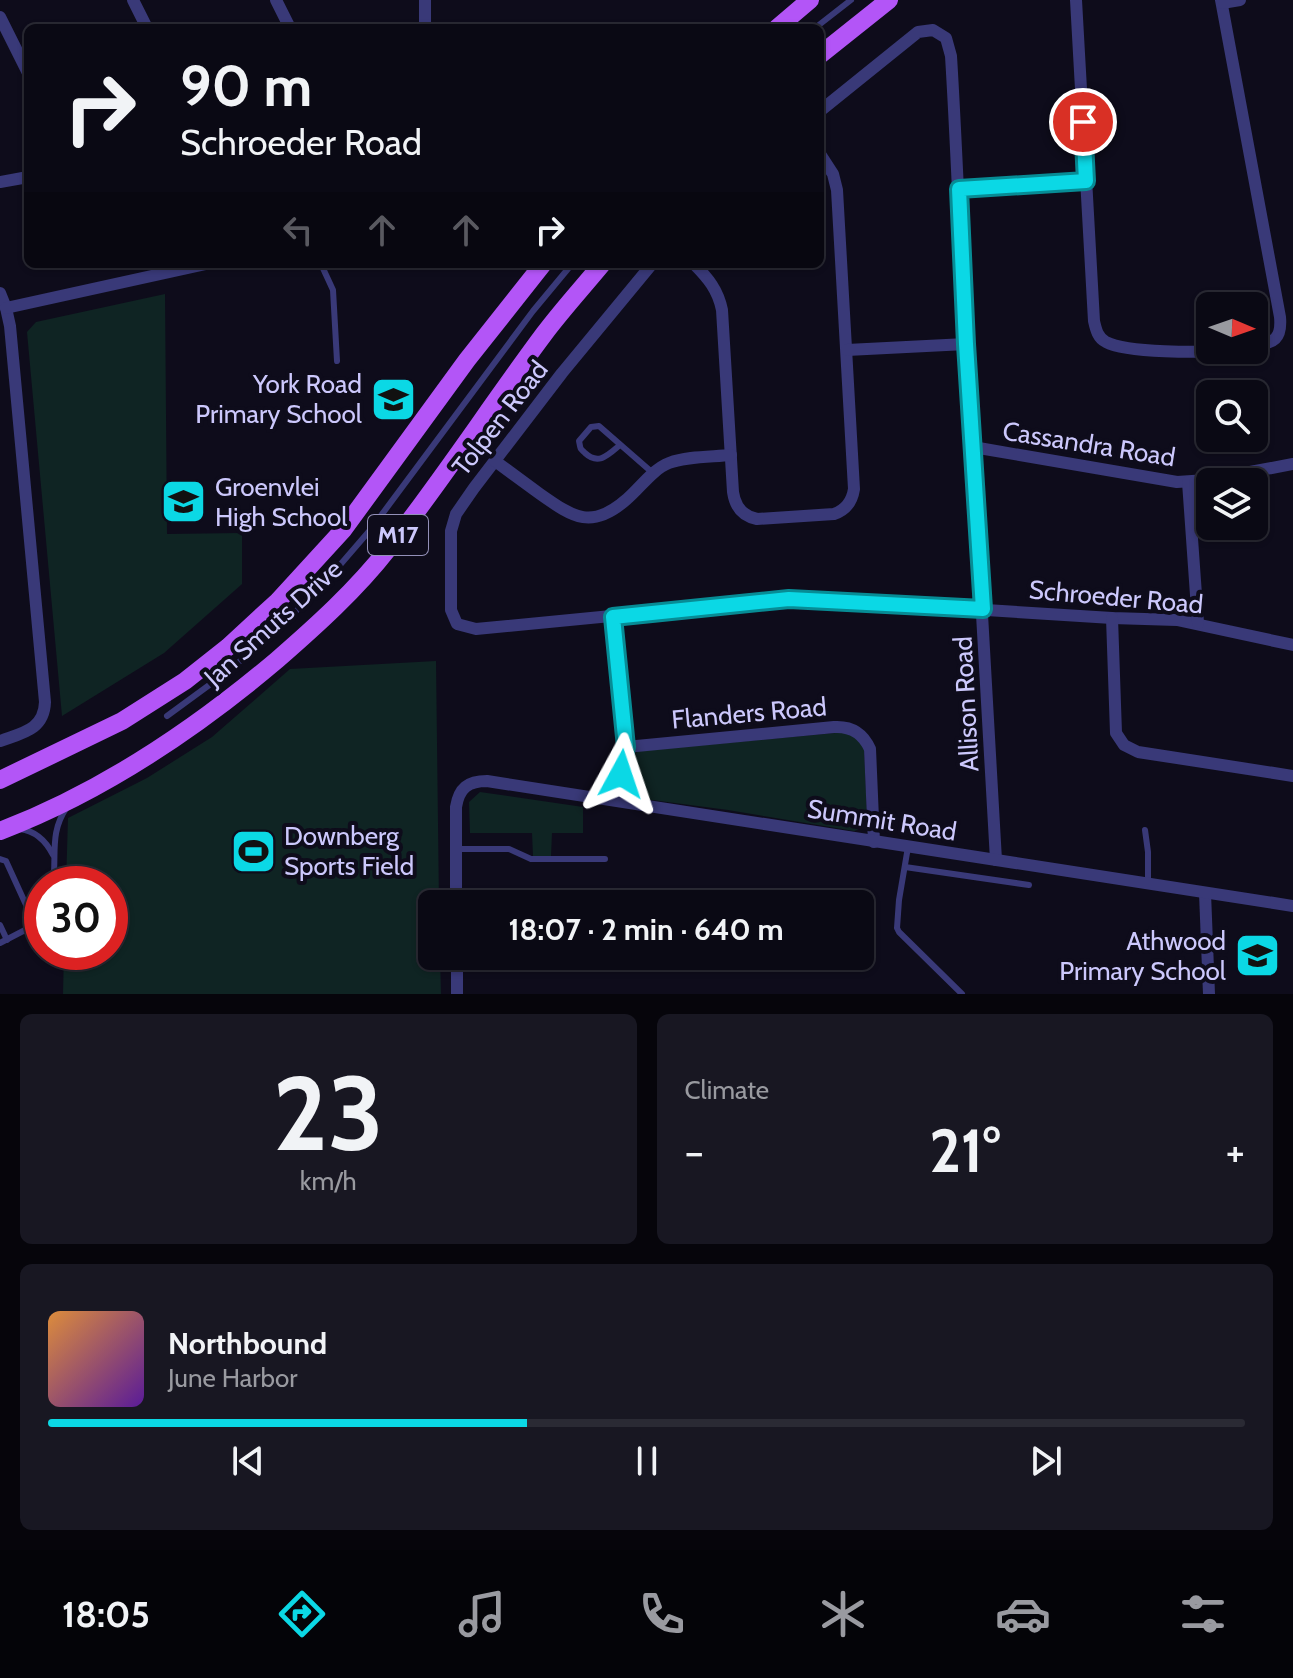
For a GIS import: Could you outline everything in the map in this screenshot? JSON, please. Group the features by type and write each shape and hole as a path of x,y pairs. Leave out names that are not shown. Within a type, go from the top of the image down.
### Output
{"main road":[{"path":"782,24 810,0"},
{"path":"824,52 889,0"},
{"name":"Jan Smuts Drive","path":"0,780 122,721 174,688 228,647 278,601 343,530 467,360 540,268"},
{"name":"Jan Smuts Drive","path":"2,830 145,759 199,723 308,634 387,550 547,331 599,268"}],"street":[{"path":"133,0 145,24"},
{"path":"276,0 288,24"},
{"path":"425,0 425,24"},
{"path":"1076,0 1094,321 1100,337 1115,346 1196,351"},
{"path":"1240,0 1221,2 1281,323 1279,334 1268,343"},
{"path":"0,17 24,65"},
{"name":"Allison Road","path":"824,108 914,35 929,30 946,38 951,56 996,860"},
{"path":"698,268 717,291 722,310 735,502 751,518 766,519 834,514 845,508 853,495 854,484 847,350 837,190 833,174 824,160"},
{"path":"0,182 24,178"},
{"path":"959,189 1086,181"},
{"path":"6,308 188,268"},
{"name":"Tolpen Road","path":"457,624 451,610 451,526 456,514 572,361 649,268"},
{"path":"0,293 6,308 11,342 45,710 34,727 0,741"},
{"path":"847,350 966,344"},
{"name":"Cassandra Road","path":"973,447 1188,482 1293,464"},
{"path":"495,461 570,514 597,517 609,513 663,466 675,461 731,455"},
{"path":"1188,482 1198,623"},
{"name":"Schroeder Road","path":"457,624 476,629 789,599 1177,620 1293,645"},
{"path":"613,617 626,747 617,800"},
{"path":"1112,618 1116,733 1124,745 1138,752 1293,776"},
{"name":"Flanders Road","path":"626,747 834,727 851,729 862,736 870,749 874,842"},
{"name":"Summit Road","path":"456,849 458,796 464,786 487,781 1293,906"},
{"path":"456,849 456,890"},
{"path":"1205,893 1209,994"},
{"path":"457,970 457,994"}],"lane":[{"path":"820,24 851,0"},
{"path":"323,268 333,290 337,361"},
{"path":"167,716 278,629 336,570 371,529 533,311 569,268"},
{"path":"620,445 603,458 595,460 580,447 579,441 594,425 599,426 654,474"},
{"path":"55,866 54,838 58,820 74,796"},
{"path":"2,830 35,832 49,846 54,859"},
{"path":"1145,830 1148,884"},
{"path":"908,847 897,916 899,932 962,994"},
{"path":"456,849 509,849 531,859 605,859"},
{"path":"0,859 6,861 24,900"},
{"path":"905,867 1029,885"},
{"path":"0,925 4,942 24,931"}],"green space":[{"path":"165,294 167,534 242,533 242,584 164,653 62,716 27,332 36,322"},
{"name":"Downberg Sports Field","path":"436,661 439,890 418,890 418,970 440,970 441,994 63,994 64,970 128,970 128,866 67,866 68,818 147,778 212,737 290,669"},
{"path":"846,732 859,739 864,749 867,817 862,827 854,831 637,798 625,786 629,757 639,751"},
{"path":"480,792 583,807 583,833 552,833 551,856 533,856 532,833 470,833 469,802"}],"place":[{"name":"York Road Primary School","path":"393,399"},
{"name":"Groenvlei High School","path":"184,502"},
{"name":"Downberg Sports Field","path":"253,851"},
{"name":"Athwood Primary School","path":"1257,956"}],"route":[{"path":"621,774 626,747 613,617 789,599 983,609 959,189 1086,181 1083,122"}]}
